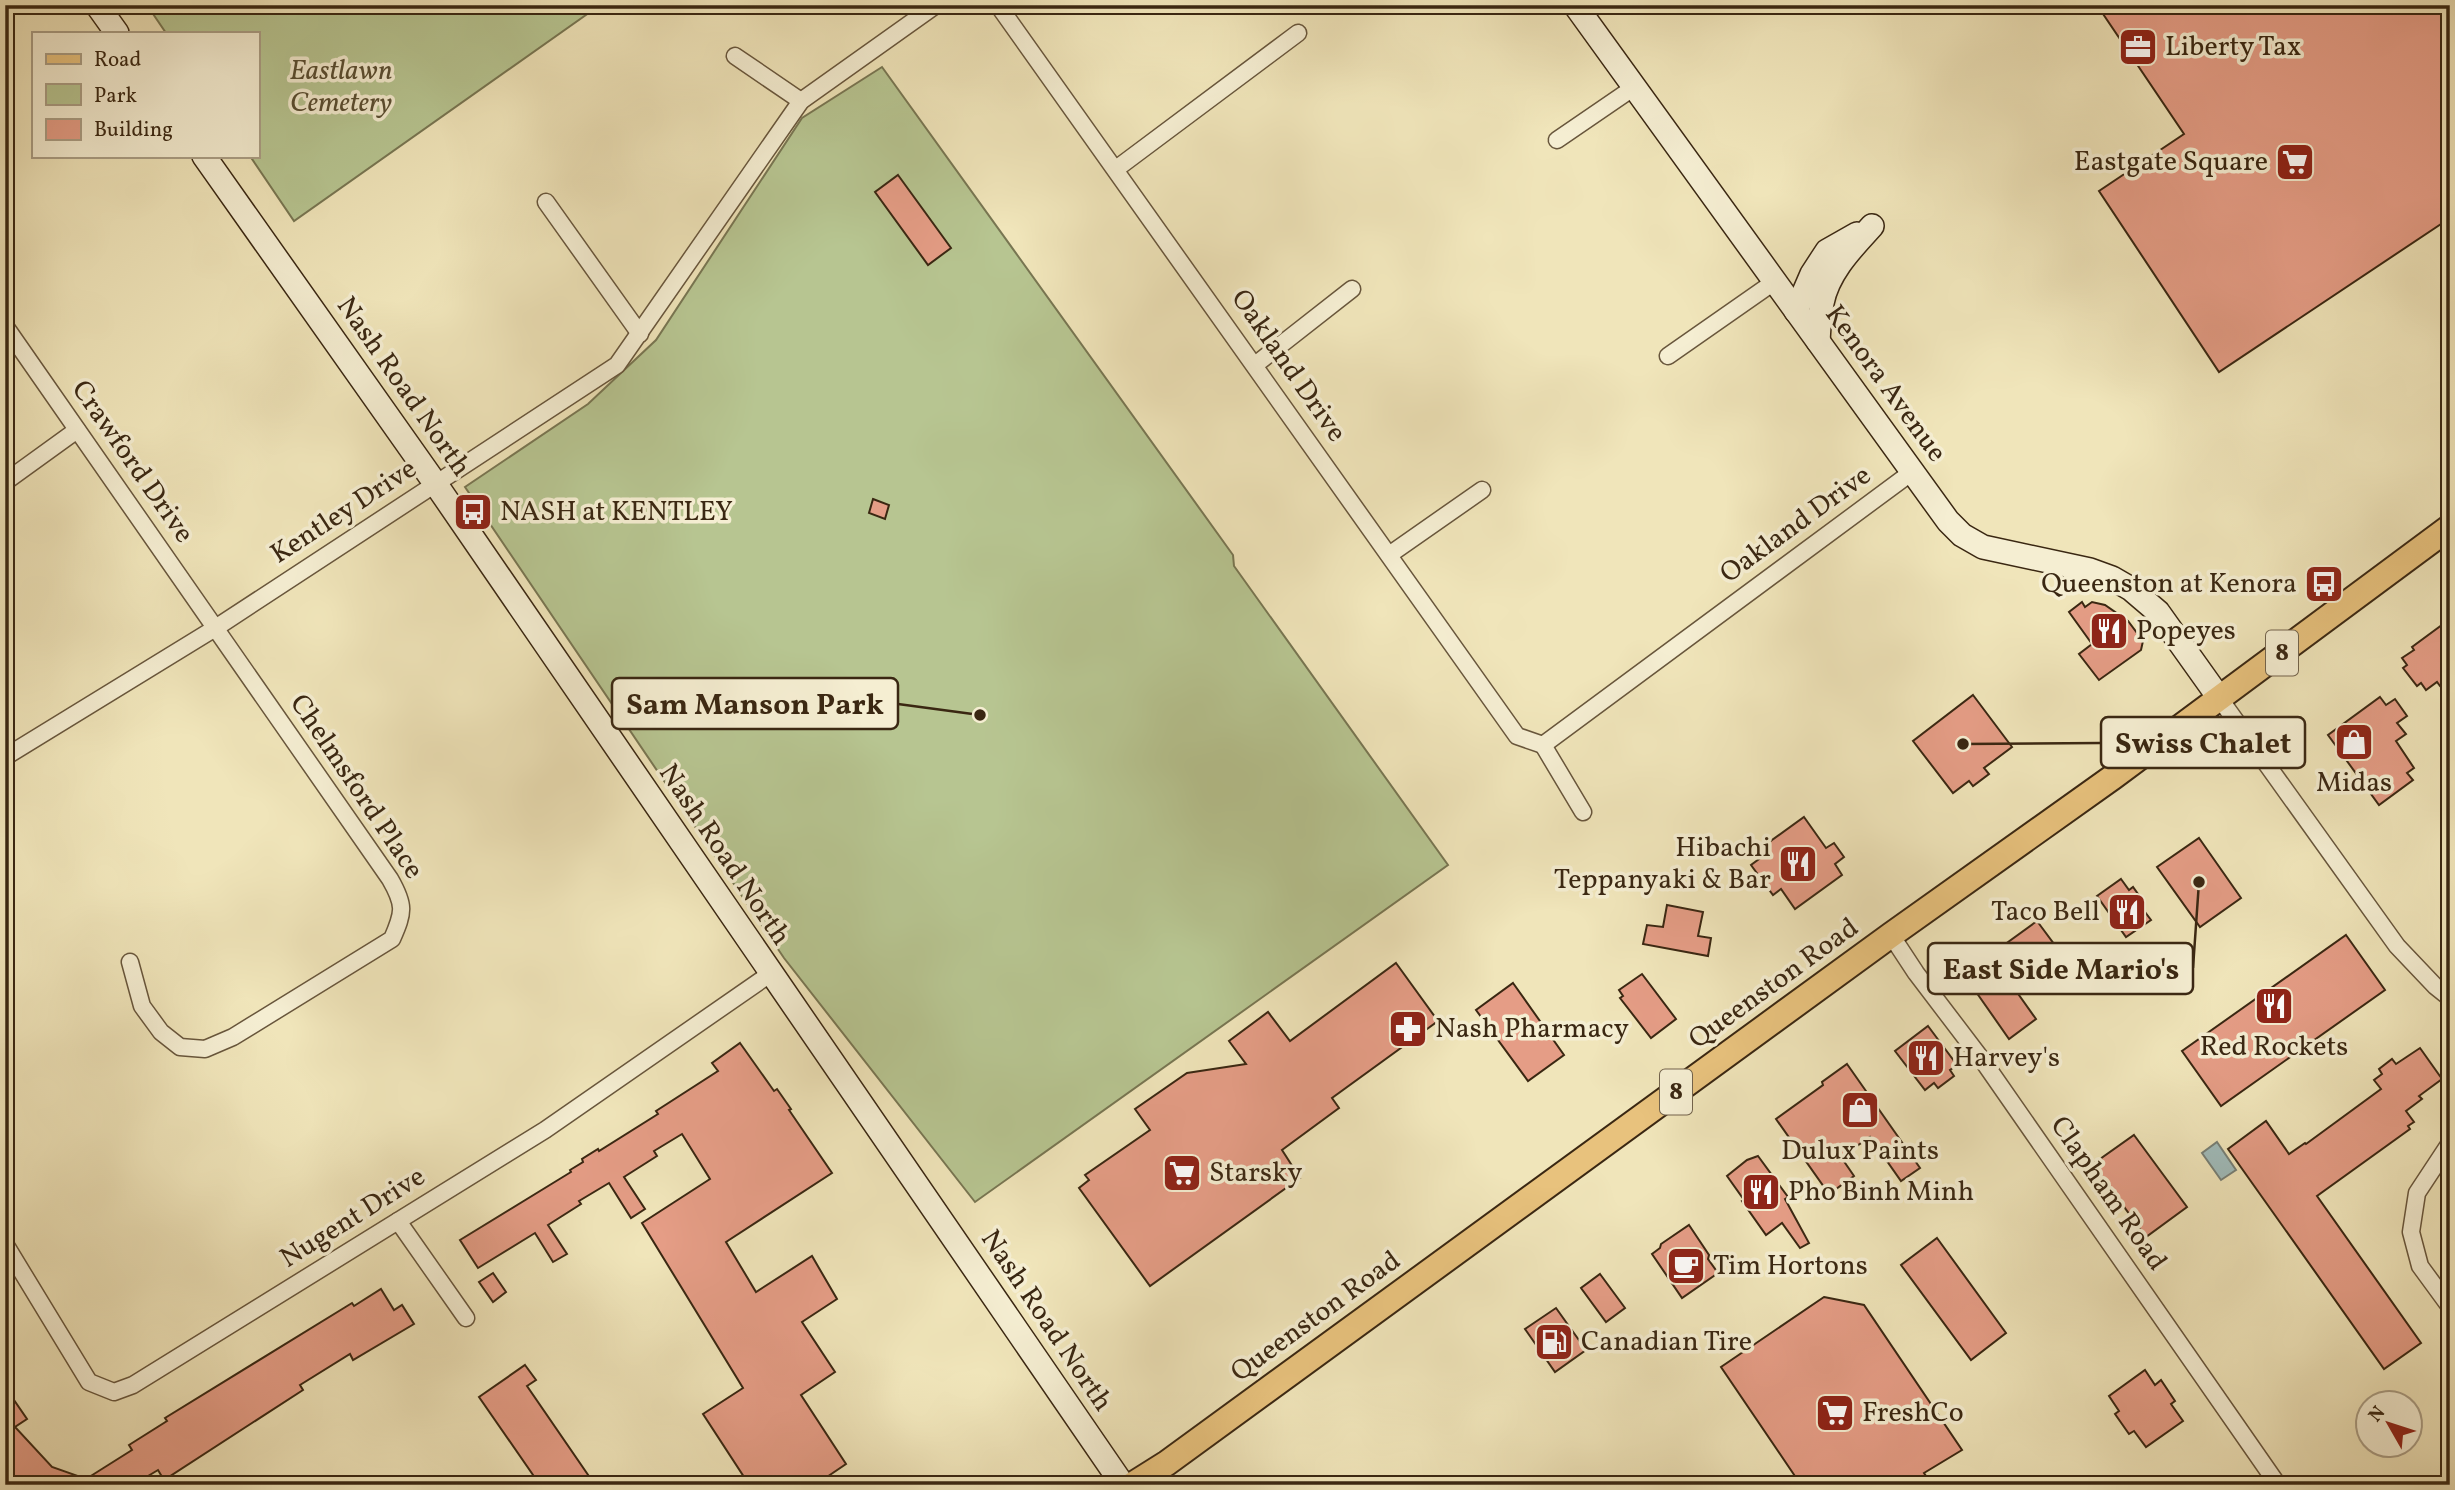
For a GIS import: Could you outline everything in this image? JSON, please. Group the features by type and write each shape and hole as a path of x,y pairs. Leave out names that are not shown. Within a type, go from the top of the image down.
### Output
{"main road":[{"path":"97,5 116,32"},
{"name":"Kenora Avenue","path":"1574,5 1948,521 1962,535 1983,547 2090,570 2131,589 2158,612 2220,699"},
{"name":"Nash Road North","path":"205,158 435,483 1123,1485"},
{"path":"1796,311 1812,274 1827,251 1872,226 1848,252 1836,270 1822,301 1818,341"},
{"name":"Queenston Road","path":"1132,1485 1167,1463 1891,935 2220,699 2450,527"}],"street":[{"name":"Kentley Drive","path":"5,757 217,627 617,365 801,102 936,5"},
{"name":"Oakland Drive","path":"998,5 1517,736 1543,745 1912,472"},
{"path":"1116,169 1298,33"},
{"path":"735,56 801,102"},
{"path":"1556,140 1633,88"},
{"path":"546,202 640,334"},
{"path":"1668,356 1774,282"},
{"path":"1255,365 1352,289"},
{"name":"Crawford Drive","path":"5,326 217,627"},
{"path":"5,482 77,430"},
{"path":"1389,555 1482,489"},
{"name":"Chelmsford Place","path":"130,962 142,1006 161,1032 180,1047 205,1049 233,1037 392,939 402,916 401,898 390,879 217,627"},
{"path":"2220,699 2392,939 2435,986 2450,998"},
{"path":"1543,745 1583,812"},
{"name":"Clapham Road","path":"1891,935 1916,973 1983,1061 2278,1485"},
{"name":"Nugent Drive","path":"5,1244 89,1382 114,1392 133,1385 545,1130 770,974"},
{"path":"2450,1143 2417,1193 2411,1232 2420,1266 2450,1307"},
{"path":"398,1221 466,1318"},
{"path":"2443,1485 2450,1480"}],"green space":[{"name":"Eastlawn Cemetery","path":"147,5 600,5 294,221 251,158 259,158 259,32 165,32"},
{"path":"882,67 1233,555 1234,566 1448,865 975,1202 784,958 465,487 588,404 656,340 802,118"}],"water":[{"path":"2217,1142 2236,1170 2221,1180 2202,1153"}],"building":[{"name":"Eastgate Square","path":"2097,5 2450,5 2450,218 2219,372 2099,191 2184,134"},
{"path":"898,175 951,248 928,265 875,192"},
{"path":"873,499 889,505 885,519 869,513"},
{"name":"Popeyes","path":"2082,602 2085,607 2092,602 2105,605 2128,621 2143,641 2141,650 2099,680 2079,654 2092,644 2069,612"},
{"path":"2450,619 2450,679 2440,686 2437,682 2426,690 2421,683 2417,686 2403,668 2407,665 2402,658 2414,650 2412,647"},
{"path":"1973,695 2012,747 1984,768 1989,774 1973,786 1969,781 1953,793 1913,741"},
{"path":"2380,697 2386,705 2395,699 2407,716 2397,723 2406,734 2396,741 2414,768 2407,773 2413,780 2379,805 2328,735"},
{"path":"1804,817 1826,848 1834,843 1844,857 1835,864 1842,875 1795,909 1781,889 1773,895 1751,865 1759,859 1754,853"},
{"path":"2199,838 2241,898 2200,927 2157,867"},
{"name":"Taco Bell","path":"2121,879 2129,890 2133,887 2143,901 2139,904 2151,920 2126,937 2097,896"},
{"path":"1667,905 1703,912 1698,936 1711,938 1708,956 1643,944 1647,925 1663,927"},
{"path":"2037,921 2054,944 2052,946 2059,957 2014,988 2036,1019 2009,1039 1974,989 2014,959 2004,945"},
{"path":"2346,935 2385,990 2221,1106 2182,1051"},
{"path":"1396,963 1438,1021 1332,1098 1339,1108 1282,1150 1300,1178 1150,1286 1079,1188 1089,1180 1085,1175 1150,1130 1135,1109 1187,1073 1246,1064 1229,1041 1268,1012 1290,1041"},
{"path":"1642,974 1676,1019 1651,1038 1620,998 1623,996 1619,990"},
{"path":"1513,983 1564,1055 1528,1081 1476,1010"},
{"name":"Harvey's","path":"1928,1026 1957,1065 1950,1070 1954,1076 1938,1088 1934,1083 1925,1090 1895,1051"},
{"path":"740,1043 774,1091 777,1089 832,1173 726,1242 756,1292 812,1256 837,1299 802,1322 835,1372 801,1395 846,1464 815,1485 760,1485 755,1478 748,1483 703,1414 743,1388 642,1223 710,1179 682,1134 654,1151 657,1156 624,1177 645,1209 631,1218 609,1183 579,1201 581,1204 548,1225 567,1254 553,1262 535,1233 478,1268 460,1240 571,1172 570,1170 583,1162 582,1159 658,1114 656,1111 718,1071 712,1063"},
{"path":"2420,1048 2442,1079 2419,1096 2422,1099 2406,1111 2414,1122 2408,1126 2410,1129 2317,1196 2421,1343 2384,1369 2228,1149 2266,1121 2289,1154 2381,1089 2374,1080 2382,1074 2379,1069 2392,1059 2396,1064"},
{"path":"1847,1064 1920,1168 1901,1181 1870,1137 1841,1157 1854,1176 1829,1194 1776,1119"},
{"path":"2134,1135 2187,1207 2146,1237 2093,1164"},
{"name":"Pho Binh Minh","path":"1758,1156 1788,1197 1785,1199 1809,1243 1800,1248 1782,1223 1766,1235 1727,1176 1747,1160"},
{"name":"Tim Hortons","path":"1689,1225 1718,1273 1682,1298 1652,1254 1661,1244"},
{"path":"1937,1238 2006,1333 1971,1360 1901,1265"},
{"path":"493,1273 506,1292 493,1302 479,1282"},
{"path":"1600,1274 1625,1308 1606,1322 1581,1288"},
{"path":"381,1289 394,1310 402,1305 414,1324 353,1360 350,1354 300,1385 303,1390 164,1480 158,1470 133,1485 21,1485 5,1468 5,1387 27,1419 15,1427 52,1467 86,1479 132,1450 129,1445 167,1421 165,1418 352,1303 354,1306"},
{"path":"1824,1297 1864,1305 1962,1450 1924,1473 1932,1485 1801,1485 1721,1367"},
{"path":"1556,1308 1586,1350 1555,1372 1525,1329"},
{"path":"525,1365 536,1380 527,1386 595,1485 540,1485 479,1397"},
{"path":"2145,1370 2155,1385 2161,1380 2175,1401 2171,1404 2183,1421 2146,1447 2134,1431 2129,1434 2115,1414 2119,1411 2109,1396"}],"place":[{"name":"Liberty Tax","path":"2138,47"},
{"name":"Eastgate Square","path":"2295,162"},
{"name":"NASH at KENTLEY","path":"473,512"},
{"name":"Queenston at Kenora","path":"2324,584"},
{"name":"Popeyes","path":"2109,631"},
{"name":"Sam Manson Park","path":"980,715"},
{"name":"Midas","path":"2354,742"},
{"name":"Swiss Chalet","path":"1963,744"},
{"name":"Hibachi Teppanyaki & Bar","path":"1798,864"},
{"name":"East Side Mario's","path":"2199,882"},
{"name":"Taco Bell","path":"2127,912"},
{"name":"Red Rockets","path":"2274,1006"},
{"name":"Nash Pharmacy","path":"1408,1029"},
{"name":"Harvey's","path":"1926,1058"},
{"name":"Dulux Paints","path":"1860,1110"},
{"name":"Starsky","path":"1182,1173"},
{"name":"Pho Binh Minh","path":"1761,1192"},
{"name":"Tim Hortons","path":"1686,1266"},
{"name":"Canadian Tire","path":"1554,1342"},
{"name":"FreshCo","path":"1835,1413"}]}
